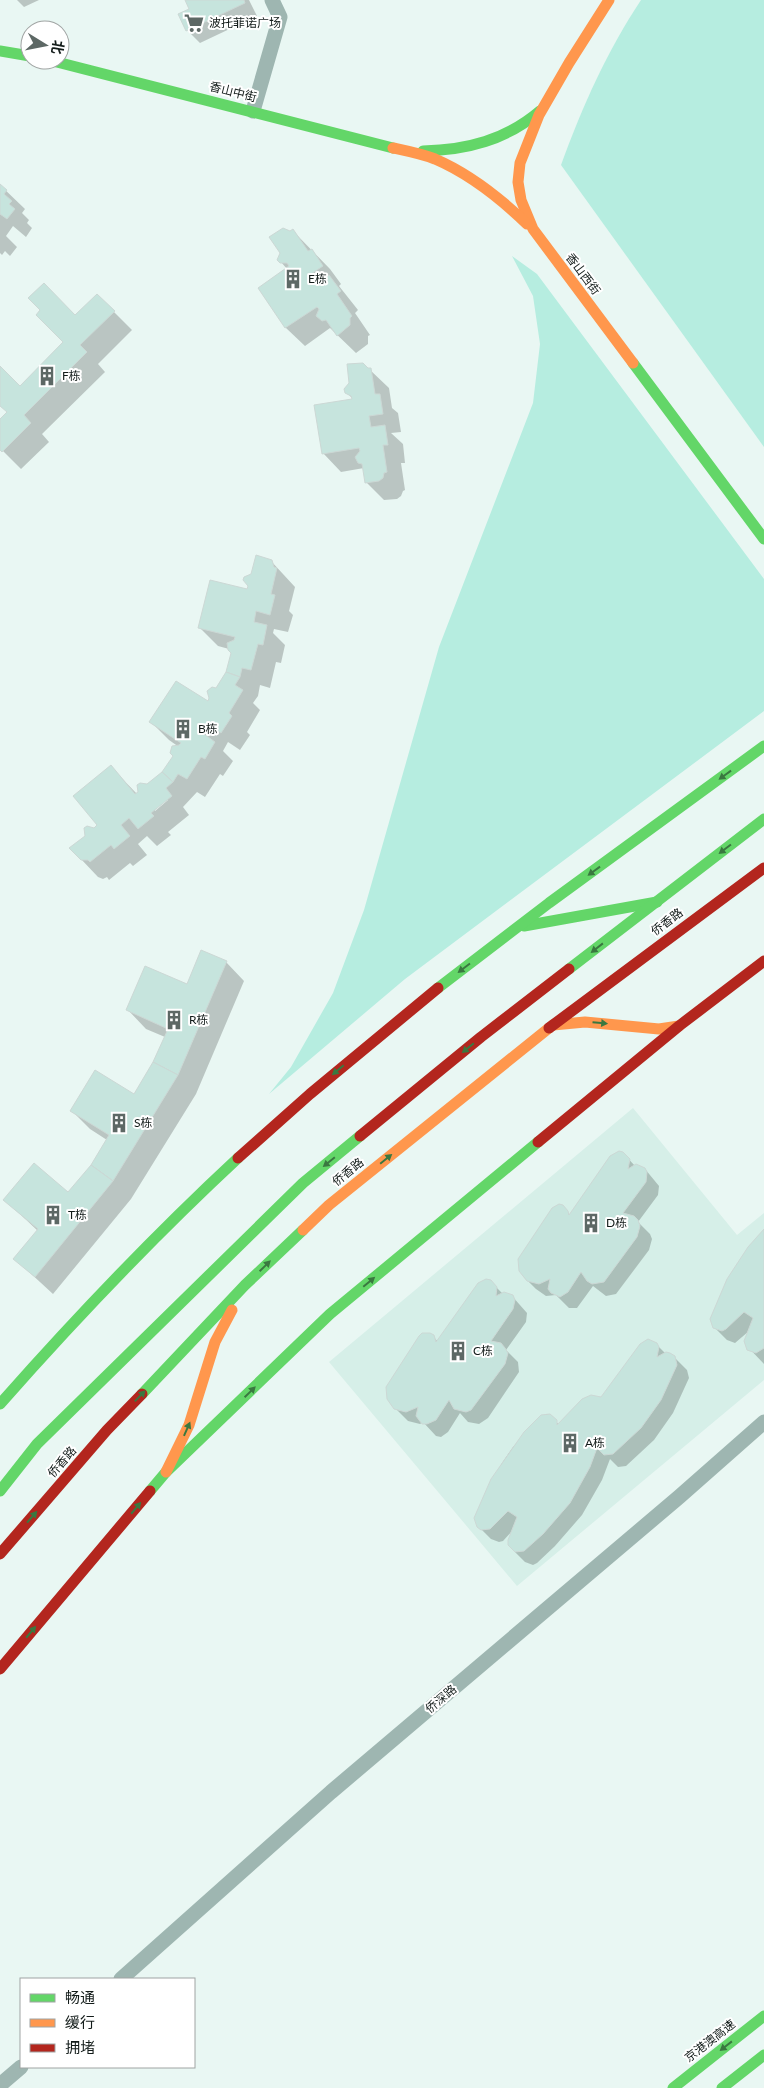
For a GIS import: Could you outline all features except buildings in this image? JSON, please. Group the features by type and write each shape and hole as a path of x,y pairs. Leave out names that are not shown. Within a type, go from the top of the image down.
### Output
{"main road":[{"name":"香山西街","path":"609,0 545,106 528,139 518,171 521,202 533,229 764,539"},
{"path":"0,51 20,54"},
{"name":"香山中街","path":"70,65 409,150 433,158 468,175 486,187 533,229"},
{"name":"香山中街","path":"409,150 441,151 488,142 524,124 545,106"},
{"path":"0,1404 110,1284 176,1217 330,1076 422,1000 518,927 764,746"},
{"name":"侨香路","path":"0,1491 37,1444 303,1183 481,1037 764,820"},
{"name":"侨香路","path":"0,1554 107,1430 245,1285 329,1205 552,1026 764,868"},
{"path":"518,927 657,902"},
{"path":"0,1669 166,1472 330,1314 678,1026 764,961"},
{"path":"552,1026 585,1022 659,1029 678,1026"},
{"path":"166,1472 189,1425 215,1342 245,1285"},
{"name":"京港澳高速","path":"673,2088 764,2016"},
{"path":"722,2088 764,2055"}],"street":[{"path":"253,111 280,17 272,0"},
{"name":"侨深路","path":"122,1978 331,1792 679,1498 764,1422"},
{"path":"0,2085 20,2068"}],"shaded area":[{"path":"633,1108 737,1235 764,1213 764,1380 517,1586 329,1362"}],"green space":[{"path":"641,0 764,0 764,447 561,165 596,80 628,20"},
{"path":"512,256 537,274 764,579 764,711 405,979 269,1094 291,1067 333,993 364,910 439,647 533,403 540,344 533,296"}],"traffic: fast":[{"path":"0,51 20,54"},
{"path":"70,65 393,148"},
{"path":"423,151 470,146 485,142 514,129 540,111"},
{"path":"633,363 764,539"},
{"path":"438,988 549,903 764,746"},
{"path":"569,969 764,819"},
{"path":"524,926 657,902"},
{"path":"0,1491 37,1444 303,1183 360,1136"},
{"path":"150,1491 166,1472 330,1314 538,1142"},
{"path":"0,1404 116,1278 238,1158"},
{"path":"142,1394 245,1285 303,1230"},
{"path":"673,2088 764,2016"},
{"path":"722,2088 764,2055"}],"traffic: slow":[{"path":"609,0 539,115 520,163 518,182 521,200 533,229 633,363"},
{"path":"393,148 430,157 448,165 472,179 495,196 527,224"},
{"path":"553,1025 585,1022 659,1029 679,1026"},
{"path":"303,1230 329,1205 549,1028"},
{"path":"166,1472 189,1425 215,1342 232,1310"}],"traffic: jam":[{"path":"549,1028 764,868"},
{"path":"538,1142 679,1026 764,961"},
{"path":"360,1136 481,1037 569,969"},
{"path":"238,1158 310,1094 438,988"},
{"path":"0,1554 107,1430 142,1394"},
{"path":"0,1669 150,1491"}],"place":[{"name":"波托菲诺广场","path":"194,23"},
{"name":"E栋","path":"293,279"},
{"name":"F栋","path":"47,376"},
{"name":"B栋","path":"183,729"},
{"name":"R栋","path":"174,1020"},
{"name":"S栋","path":"119,1123"},
{"name":"T栋","path":"53,1215"},
{"name":"D栋","path":"591,1223"},
{"name":"C栋","path":"458,1351"},
{"name":"A栋","path":"570,1443"}]}
